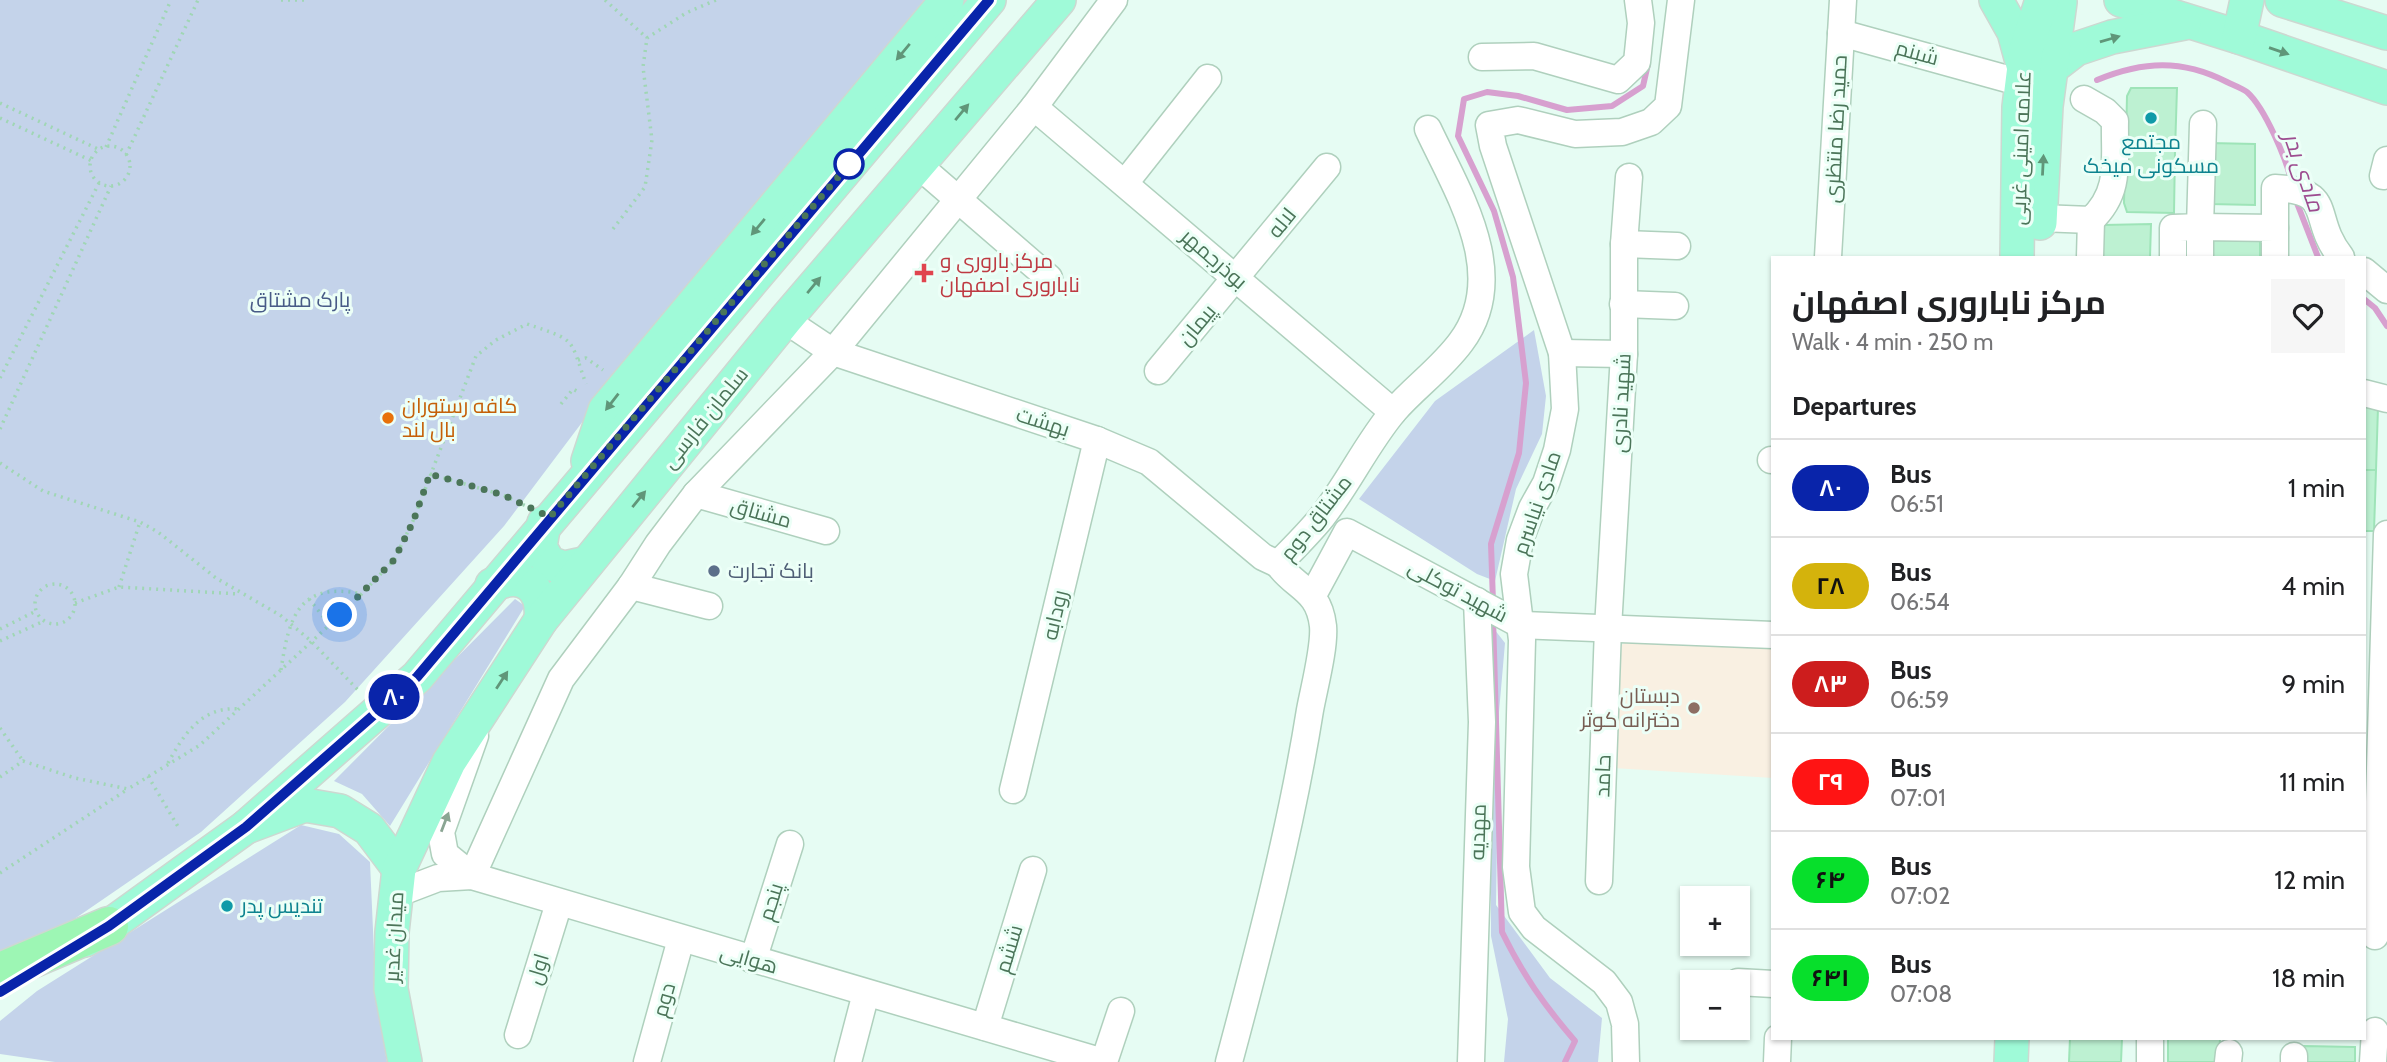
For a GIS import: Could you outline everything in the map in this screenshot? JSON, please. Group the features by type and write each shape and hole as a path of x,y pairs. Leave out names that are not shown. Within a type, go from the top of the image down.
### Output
{"highway":[{"path":"0,972 109,926"}],"main road":[{"path":"581,480 606,410 947,0"},
{"path":"246,827 417,677 989,0"},
{"name":"سلمان فارسی","path":"397,881 449,762 541,620 785,320 1059,0"},
{"path":"1996,0 2014,32 2022,73 2076,49 2147,29 2190,22"},
{"name":"علامه امینی غربی","path":"2017,256 2022,73 2026,50 2042,0"},
{"name":"علامه امینی غربی","path":"2039,256 2040,218 2022,73 2060,0"},
{"path":"2121,0 2387,88"},
{"path":"2239,37 2247,0"},
{"path":"2282,0 2387,33"},
{"path":"547,520 541,547 549,563 564,568 587,563"},
{"path":"492,585 506,579 522,580 536,589 542,604 541,620"},
{"name":"میدان غدیر","path":"0,992 109,926 246,827 305,805 340,811 369,829 397,881 391,989 407,1056"},
{"path":"1995,1062 1996,1040"},
{"path":"2011,1062 2012,1040"}],"street":[{"path":"482,710 441,832 445,854 472,876 562,680 631,586 658,544 696,494 833,352 1034,107 1114,0"},
{"path":"1482,57 1534,57 1618,79 1637,62 1641,23 1638,0"},
{"name":"مادی نیاسرم","path":"1626,1062 1625,1024 1619,1002 1604,982 1534,928 1522,912 1516,867 1521,625 1514,574 1520,540 1532,508 1546,483 1557,450 1565,409 1562,353 1493,146 1489,125 1518,121 1575,134 1622,132 1651,122 1668,106 1681,0"},
{"name":"حمید رضا منتظری","path":"1828,256 1843,0"},
{"name":"شبنم","path":"1841,33 2022,73"},
{"path":"1125,183 1208,78"},
{"path":"2084,99 2105,111 2115,121 2113,192 2091,220 2090,256"},
{"name":"بوذرجمهر","path":"1034,107 1393,412"},
{"path":"2200,256 2203,124"},
{"name":"مشتاق دوم","path":"1313,595 1286,575 1278,564 1322,517 1393,412 1460,343 1478,316 1483,286 1480,255 1469,217 1428,129"},
{"path":"917,164 1049,278"},
{"name":"لاله","path":"1237,278 1326,167"},
{"name":"شهید نادری","path":"1608,628 1624,354 1624,244 1629,177"},
{"path":"2275,256 2274,228 2287,188 2317,200 2321,221 2330,244 2340,256"},
{"path":"2040,218 2091,220"},
{"path":"2173,256 2173,228 2274,228"},
{"path":"1624,244 1677,246"},
{"path":"2366,273 2387,290"},
{"name":"پیمان","path":"1158,371 1237,278"},
{"path":"1623,304 1675,306"},
{"name":"بهشت","path":"785,320 833,352 1097,440 1149,461 1263,557 1278,564"},
{"path":"1562,353 1624,354"},
{"path":"2366,394 2387,399"},
{"name":"رودابه","path":"1013,790 1097,440"},
{"name":"مشتاق","path":"696,494 826,531"},
{"name":"شهید توکلی","path":"1313,595 1347,532 1521,625 1771,635"},
{"path":"2375,936 2379,671 2387,534"},
{"path":"631,586 709,606"},
{"path":"1229,1062 1259,948 1305,742 1323,626 1313,595"},
{"name":"مهدیه","path":"1471,1062 1482,722 1477,601"},
{"name":"حامد","path":"1599,881 1608,628"},
{"name":"پنجم","path":"753,960 790,844"},
{"name":"ششم","path":"985,1027 1033,870"},
{"name":"هوایی","path":"397,881 472,876 985,1027 1048,1054 1103,1062 1121,1011"},
{"name":"اول","path":"518,1035 559,903"},
{"name":"دوم","path":"647,1062 681,939"},
{"path":"1750,983 1771,984"},
{"path":"848,1062 866,993"},
{"path":"2374,1062 2375,1031"},
{"path":"1777,1040 1777,1062"}],"path":[{"path":"106,147 171,0"},
{"path":"126,155 198,0"},
{"path":"281,0 306,0"},
{"path":"604,0 646,38"},
{"path":"646,38 686,13 716,0"},
{"path":"613,229 645,187 652,139 643,67 646,38"},
{"path":"0,103 98,149 119,149 130,164 127,177 111,186 0,429"},
{"path":"0,118 92,161"},
{"path":"98,149 92,161 92,173 99,183 111,186"},
{"path":"0,378 99,183"},
{"path":"0,873 200,745 362,594 394,560 413,522 476,356 496,340 527,324 565,337 574,345 586,384"},
{"path":"578,360 586,358 601,368"},
{"path":"561,404 573,389 580,393"},
{"path":"0,463 43,491 140,522 158,532 241,594 292,624 311,640 359,691"},
{"path":"430,474 503,495 547,520"},
{"path":"119,587 140,522"},
{"path":"50,585 63,586 73,596 75,603 67,620 56,624 44,621 36,611 39,593 50,585"},
{"path":"75,603 119,587 241,594"},
{"path":"281,670 292,624 304,602 319,593 337,589 362,594"},
{"path":"309,599 329,624"},
{"path":"0,629 36,611"},
{"path":"0,641 44,621"},
{"path":"167,765 181,738 198,720 224,708 240,709"},
{"path":"0,728 23,761 75,778 128,789"},
{"path":"0,777 23,761"},
{"path":"148,776 180,830"}],"shaded area":[{"name":"دبستان دخترانه کوثر","path":"1628,640 1771,648 1771,778 1613,768 1618,648"}],"green space":[{"name":"پارک مشتاق","path":"0,0 924,0 632,356 504,526 345,702 201,832 70,922 0,951"},
{"path":"1534,330 1546,396 1542,434 1516,489 1495,581 1477,574 1359,499 1435,401"},
{"path":"515,599 525,606 390,826 362,794 334,781"},
{"path":"1491,625 1505,643 1499,712 1496,905 1550,978 1602,1018 1598,1062 1504,1062 1508,1019 1491,936"},
{"path":"301,825 339,834 370,862 376,998 387,1062 55,1062 0,1054 0,1021 37,991"}],"building":[{"name":"مجتمع مسکونی میخک","path":"2131,88 2177,88 2175,151 2129,151 2126,140 2127,96"},
{"path":"2210,143 2255,144 2255,205 2210,204"},
{"path":"2129,151 2175,151 2174,213 2127,212 2124,203 2125,159"},
{"path":"2151,224 2150,256 2100,256 2100,232 2104,225"},
{"path":"2260,229 2260,256 2210,256 2210,236"},
{"path":"2366,407 2378,407 2376,470 2366,470"},
{"path":"2366,470 2376,470 2374,531 2366,531"},
{"path":"2070,1040 2122,1040 2121,1062 2069,1062"},
{"path":"2168,1040 2220,1040 2219,1062 2168,1062"},
{"path":"2303,1046 2355,1047 2355,1062 2303,1062"}],"waterway":[{"path":"1493,602 1491,544 1519,453 1526,383 1513,277 1494,211 1458,136 1464,99 1487,92 1518,96 1567,110 1612,106 1643,86 1648,64"},
{"name":"مادی بدر","path":"2097,80 2130,69 2162,65 2194,69 2243,89 2254,100 2268,122 2292,184"},
{"name":"مادی بدر","path":"2295,198 2318,256"},
{"name":"مادی بدر","path":"2366,301 2375,308 2387,326"},
{"path":"1493,617 1502,932 1535,989 1575,1041 1565,1062"}],"bus line":[{"name":"۸۰","path":"0,992 109,926 246,827 417,677 989,0"}],"place":[{"name":"مجتمع مسکونی میخک","path":"2151,118"},
{"name":"مرکز باروری و ناباروری اصفهان","path":"924,273"},
{"name":"کافه رستوران بال لند","path":"388,418"},
{"name":"بانک تجارت","path":"714,571"},
{"name":"دبستان دخترانه کوثر","path":"1694,708"},
{"name":"تندیس پدر","path":"227,906"}],"route":[{"path":"340,615 394,560 413,522 430,474 503,495 550,517 849,164"}]}
